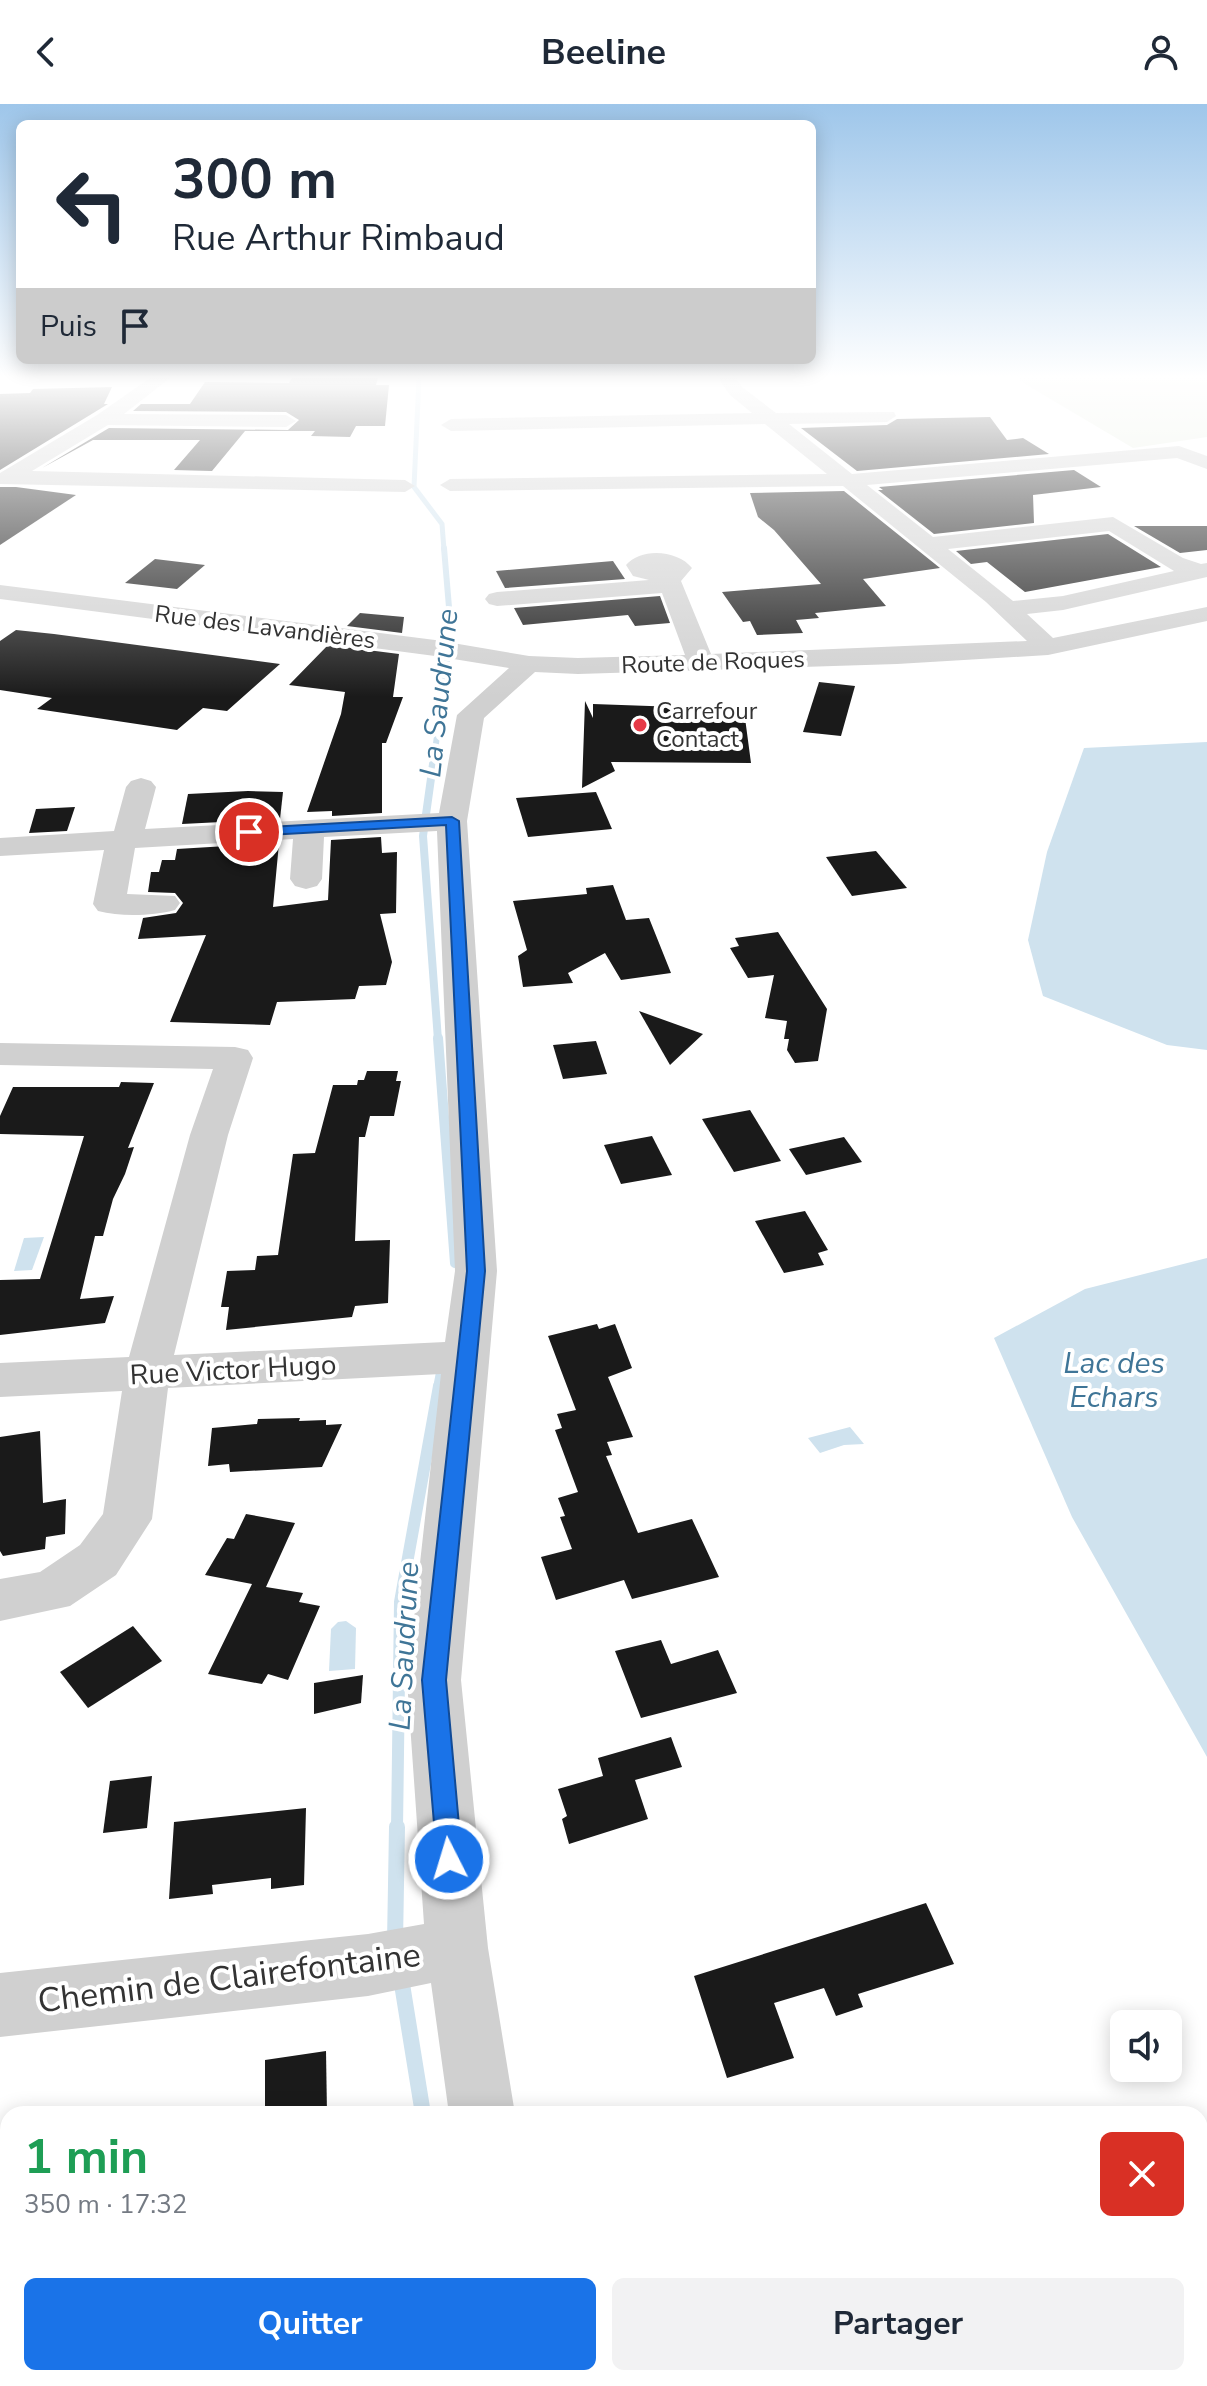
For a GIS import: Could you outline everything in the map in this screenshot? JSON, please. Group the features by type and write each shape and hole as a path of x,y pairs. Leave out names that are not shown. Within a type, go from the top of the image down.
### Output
{"street":[{"path":"318,484 405,486"},
{"path":"450,485 491,484"},
{"path":"856,484 1009,609 1048,647"},
{"path":"929,544 1113,524 1175,563 1203,571"},
{"path":"1009,609 1063,603 1203,571"},
{"path":"497,599 670,581 697,650 835,633"},
{"name":"Rue des Lavandières","path":"0,592 468,654 533,654"},
{"name":"Route de Roques","path":"533,654 697,650 897,656 1048,647 1207,614"},
{"path":"479,2106 414,1956 434,1680 476,1271 452,821 471,715 533,654"},
{"path":"141,787 124,840 109,904 164,903"},
{"path":"0,847 452,821"},
{"path":"306,879 309,828"},
{"path":"0,1054 235,1058 209,1135 147,1373 127,1519 98,1560 52,1591 0,1600"},
{"name":"Rue Victor Hugo","path":"0,1380 466,1357"},
{"name":"Chemin de Clairefontaine","path":"0,2005 414,1956"}],"water":[{"path":"1207,742 1207,1050 1167,1045 1043,996 1028,940 1047,852 1084,748"},
{"path":"44,1237 32,1270 14,1271 24,1238"},
{"name":"Lac des Echars","path":"1207,1258 1207,1757 1072,1517 994,1338 1085,1289"},
{"path":"850,1427 864,1444 844,1445 820,1453 808,1438"},
{"path":"346,1621 356,1628 355,1669 329,1671 331,1629 338,1622"}],"building":[{"path":"1097,484 1101,487 1033,495 1034,523 934,534 878,490 883,490 879,487"},
{"path":"0,487 16,487 76,495 0,545"},
{"path":"844,491 940,568 863,579 886,606 815,613 819,618 796,620 803,633 757,635 750,621 743,622 722,592 821,584 774,530 758,517 750,493"},
{"path":"1134,526 1207,526 1207,550 1180,553"},
{"path":"1108,534 1161,567 1025,592 987,562 971,564 956,551"},
{"path":"155,559 205,565 177,589 125,583"},
{"path":"613,561 625,579 505,588 496,571"},
{"path":"660,596 670,623 635,626 628,615 523,625 514,608"},
{"path":"360,613 404,617 402,633 347,626"},
{"path":"16,630 280,664 227,711 203,708 177,730 37,709 52,698 0,690 0,641"},
{"path":"328,645 399,654 393,697 403,697 386,743 382,743 382,813 332,816 332,811 307,812 341,714 345,692 289,685"},
{"path":"819,682 855,686 841,736 803,732"},
{"path":"585,701 593,718 593,704 706,708 705,718 745,718 751,763 611,762 615,771 582,788"},
{"path":"283,792 280,819 182,824 188,794"},
{"path":"596,792 612,829 528,837 516,798"},
{"path":"75,807 67,831 29,833 36,809"},
{"path":"381,837 382,853 397,852 396,913 380,914 392,962 386,985 359,986 355,999 277,1002 270,1025 170,1022 206,935 138,939 143,918 176,913 183,903 175,893 148,892 151,872 159,872 162,860 175,860 177,849 279,843 273,907 328,900 331,840"},
{"path":"876,851 907,888 852,896 826,857"},
{"path":"613,885 626,920 649,918 671,973 621,980 605,953 568,973 573,983 523,987 518,956 527,950 513,901 587,894 586,888"},
{"path":"778,932 827,1009 818,1061 795,1063 787,1050 789,1039 784,1039 787,1021 765,1018 774,975 748,978 730,948 739,946 735,938"},
{"path":"639,1011 703,1034 670,1065"},
{"path":"596,1041 607,1074 563,1079 553,1045"},
{"path":"367,1071 398,1071 396,1081 401,1081 394,1116 370,1116 365,1137 359,1137 355,1241 390,1240 388,1303 355,1306 352,1317 226,1330 229,1307 221,1307 227,1271 255,1270 257,1256 278,1255 293,1154 315,1153 333,1085 357,1085 358,1080 364,1080"},
{"path":"121,1082 154,1083 128,1148 134,1147 113,1199 103,1236 95,1236 80,1299 114,1296 105,1323 0,1335 0,1280 40,1279 84,1136 0,1134 0,1116 13,1087 119,1087"},
{"path":"750,1110 781,1161 734,1172 702,1119"},
{"path":"652,1136 672,1175 621,1184 604,1145"},
{"path":"844,1137 862,1162 806,1175 789,1149"},
{"path":"805,1211 828,1250 818,1253 824,1265 784,1273 755,1221"},
{"path":"597,1324 599,1329 615,1324 632,1368 608,1377 633,1437 607,1442 612,1455 606,1456 638,1533 692,1519 719,1577 632,1599 624,1580 556,1600 541,1557 572,1549 560,1517 565,1516 558,1498 578,1492 555,1430 562,1428 557,1414 576,1410 548,1336"},
{"path":"300,1418 299,1421 326,1420 326,1425 342,1424 322,1467 230,1472 229,1464 208,1466 212,1428 257,1424 258,1419"},
{"path":"40,1431 43,1503 66,1499 65,1534 46,1537 45,1549 3,1556 0,1551 0,1437"},
{"path":"246,1514 295,1523 266,1587 303,1593 299,1602 320,1606 288,1680 268,1674 262,1684 208,1674 252,1584 205,1575 227,1538 234,1539"},
{"path":"133,1626 162,1661 88,1708 60,1672"},
{"path":"661,1640 671,1664 718,1650 737,1693 641,1718 615,1651"},
{"path":"363,1675 361,1703 314,1714 314,1683"},
{"path":"671,1737 682,1767 635,1780 648,1819 569,1844 562,1819 567,1816 558,1789 603,1776 598,1758"},
{"path":"152,1776 147,1828 103,1833 110,1781"},
{"path":"306,1808 304,1885 271,1889 271,1878 212,1885 213,1894 169,1899 174,1822"},
{"path":"926,1903 954,1964 858,1994 863,2007 836,2016 824,1988 774,2003 794,2058 727,2078 694,1976"},
{"path":"326,2051 327,2106 265,2106 265,2060"}],"waterway":[{"name":"La Saudrune","path":"414,484 442,524 444,550"},
{"name":"La Saudrune","path":"433,766 451,631 444,548"},
{"name":"La Saudrune","path":"433,764 423,836 438,1040"},
{"name":"La Saudrune","path":"438,1038 455,1263"},
{"name":"La Saudrune","path":"438,1388 443,1362"},
{"name":"La Saudrune","path":"397,1829 400,1602 439,1386"},
{"name":"La Saudrune","path":"395,1942 397,1827"},
{"name":"La Saudrune","path":"401,1978 422,2106"}],"place":[{"name":"Carrefour Contact","path":"640,725"}],"route":[{"path":"249,832 452,821 476,1271 434,1680 449,1859"}]}
